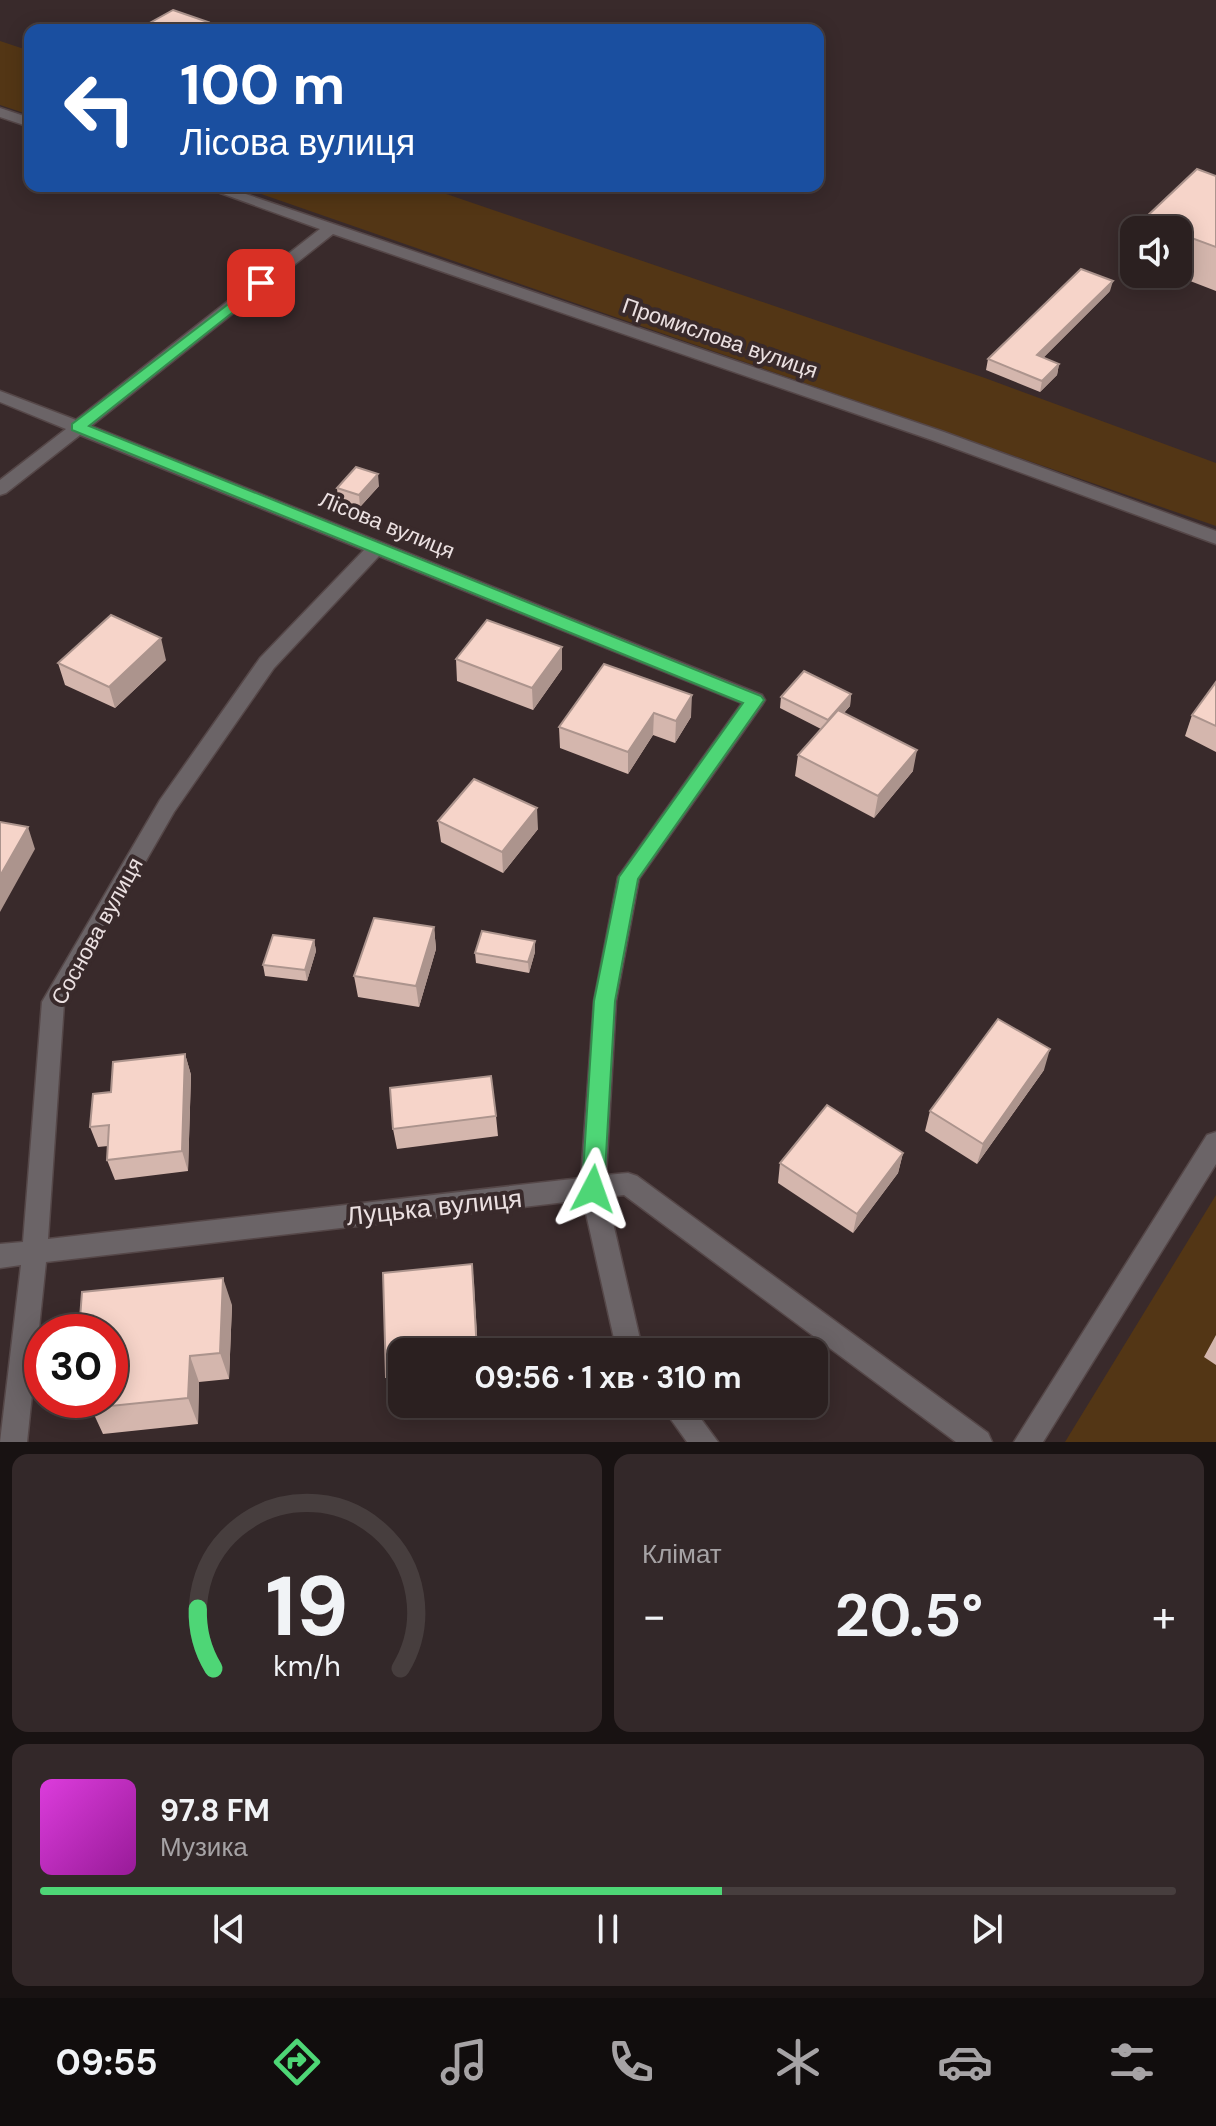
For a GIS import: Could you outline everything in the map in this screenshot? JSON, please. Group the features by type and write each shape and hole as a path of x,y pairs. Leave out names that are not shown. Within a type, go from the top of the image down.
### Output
{"street":[{"path":"0,112 24,121"},
{"name":"Промислова вулиця","path":"225,192 893,420 1216,538"},
{"path":"0,489 330,229"},
{"name":"Лісова вулиця","path":"0,396 755,700 629,877 605,1001 593,1189"},
{"name":"Соснова вулиця","path":"13,1442 35,1252 53,1002 167,806 267,663 377,547"},
{"path":"1028,1442 1216,1143"},
{"name":"Луцька вулиця","path":"0,1256 628,1184 978,1442"},
{"path":"593,1189 627,1338"},
{"path":"684,1418 704,1442"}],"shaded area":[{"path":"0,41 24,49 24,113 0,105"},
{"path":"255,192 441,192 985,378 1216,463 1216,526"},
{"path":"1216,1195 1216,1442 1065,1442"}],"building":[{"path":"173,10 208,22 205,24 148,24"},
{"path":"1197,169 1216,176 1216,247 1192,238 1192,216 1147,216"},
{"path":"1081,269 1113,281 1037,355 1059,364 1042,381 988,359"},
{"path":"356,467 378,474 359,495 337,488"},
{"path":"111,615 161,638 109,687 58,663"},
{"path":"487,620 562,647 532,688 456,659"},
{"path":"604,664 692,695 676,721 654,713 628,752 559,727"},
{"path":"804,671 851,694 828,720 781,697"},
{"path":"1216,682 1216,726 1192,715"},
{"path":"838,710 917,750 878,796 798,755"},
{"path":"474,779 537,808 502,852 438,821"},
{"path":"0,822 28,827 0,876"},
{"path":"374,918 434,927 416,986 354,976"},
{"path":"482,931 535,941 528,962 475,953"},
{"path":"273,935 314,940 305,970 263,965"},
{"path":"998,1019 1050,1049 983,1144 930,1111"},
{"path":"185,1054 182,1151 107,1160 109,1125 90,1127 93,1094 111,1092 113,1062"},
{"path":"491,1076 496,1116 393,1129 390,1088"},
{"path":"827,1105 903,1153 857,1214 780,1163"},
{"path":"472,1264 476,1338 388,1338 386,1377 383,1273"},
{"path":"223,1278 220,1353 190,1356 188,1398 128,1404 128,1314 80,1314 82,1292"}],"route":[{"path":"261,283 77,427 755,700 629,877 605,1001 593,1189"}]}
